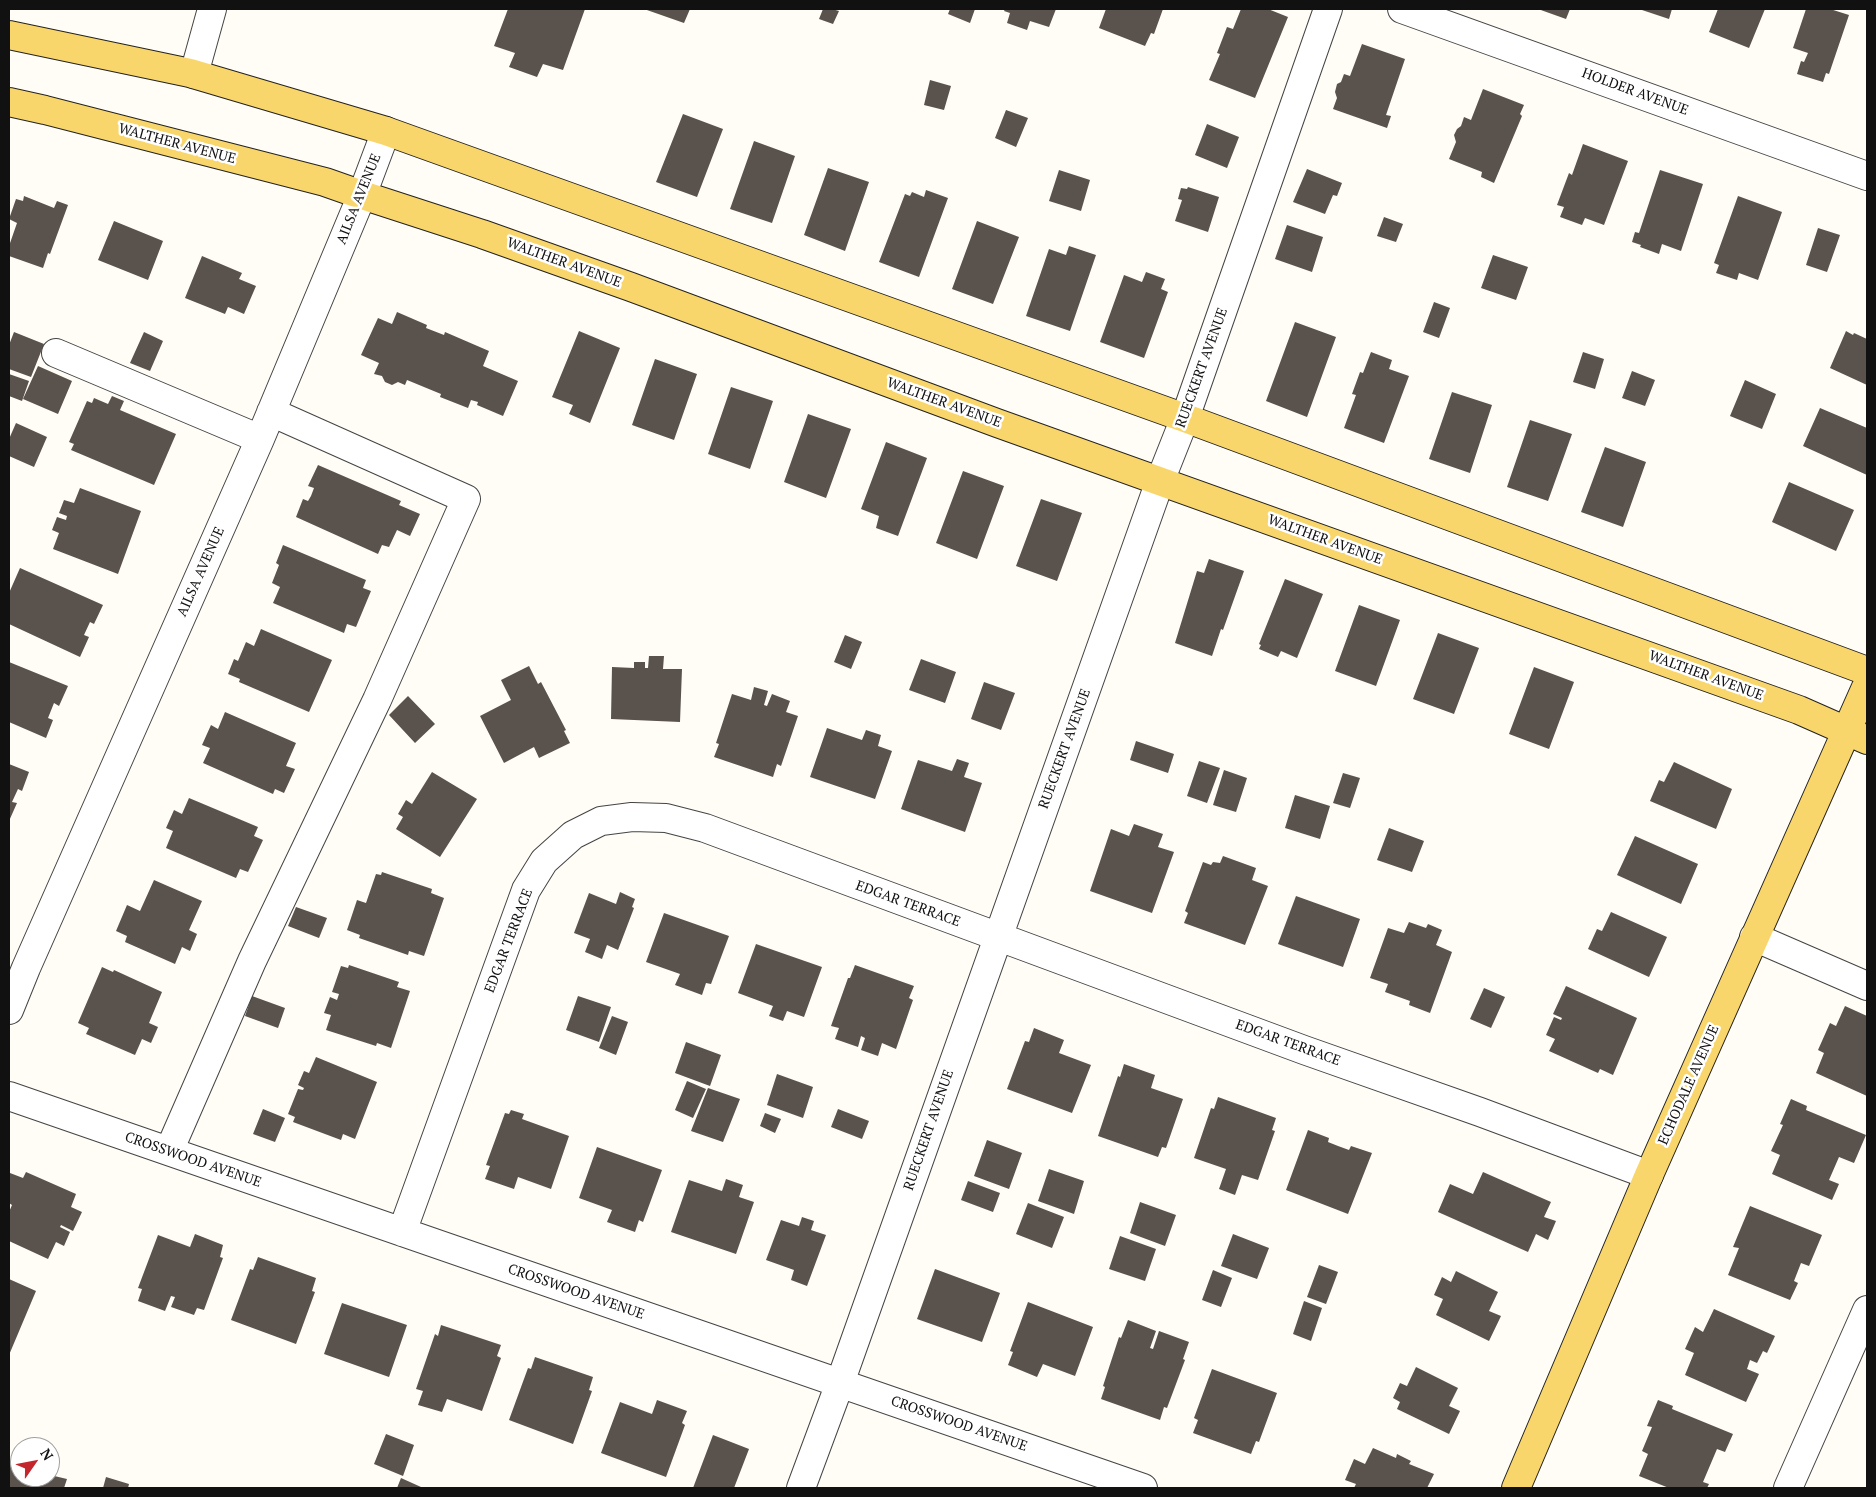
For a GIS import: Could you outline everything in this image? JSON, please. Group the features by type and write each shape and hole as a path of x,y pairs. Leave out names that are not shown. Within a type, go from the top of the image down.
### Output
{"main road":[{"path":"9,35 194,74 386,132 1185,418 1867,671"},
{"name":"WALTHER AVENUE","path":"9,102 325,182 362,196 482,234 997,423 1649,655 1799,710 1857,735"},
{"name":"ECHODALE AVENUE","path":"1516,1488 1649,1175 1754,936 1857,735 1867,685"}],"street":[{"path":"194,74 212,9"},
{"name":"RUECKERT AVENUE","path":"801,1488 1160,481 1185,418 1328,9"},
{"name":"HOLDER AVENUE","path":"1402,9 1867,176"},
{"name":"AILSA AVENUE","path":"9,1010 260,440 362,196 386,132"},
{"path":"56,353 260,440"},
{"path":"170,1152 252,961 377,700 466,499 271,412"},
{"name":"EDGAR TERRACE","path":"402,1232 526,890 544,861 573,835 601,821 632,817 666,818 705,828 1649,1175"},
{"path":"1754,936 1867,986"},
{"name":"CROSSWOOD AVENUE","path":"9,1096 1143,1488"},
{"path":"1788,1488 1867,1310"}],"building":[{"path":"508,9 585,9 563,70 543,64 537,77 509,67 515,53 494,46"},
{"path":"644,9 690,9 684,23"},
{"path":"823,9 839,11 833,24 819,19"},
{"path":"950,9 975,9 970,23 948,14"},
{"path":"1005,9 1056,9 1049,27 1030,21 1027,30 1007,23 1010,13 1004,11"},
{"path":"1106,9 1163,9 1154,34 1151,33 1145,46 1099,28"},
{"path":"1241,9 1268,9 1288,17 1255,98 1209,80 1220,54 1217,53 1227,27 1233,29"},
{"path":"1538,9 1570,9 1566,19"},
{"path":"1639,9 1672,9 1669,19"},
{"path":"1718,9 1765,9 1749,48 1709,32"},
{"path":"1806,9 1830,9 1849,15 1829,74 1826,73 1823,82 1797,74 1801,61 1804,62 1808,53 1793,48"},
{"path":"1362,44 1405,59 1386,115 1391,116 1387,128 1333,109 1337,98 1335,92 1337,84 1341,82 1344,74 1350,76"},
{"path":"930,80 951,86 944,110 924,105"},
{"path":"1483,89 1524,105 1520,114 1522,116 1494,183 1481,177 1482,172 1449,159 1456,142 1454,135 1461,126 1464,117 1471,120"},
{"path":"1006,110 1028,118 1016,147 995,138"},
{"path":"683,114 723,129 697,197 656,182"},
{"path":"1207,124 1239,137 1227,168 1195,155"},
{"path":"754,141 795,156 772,223 730,209"},
{"path":"1583,144 1628,161 1604,225 1585,218 1582,225 1560,217 1564,207 1557,205 1569,173 1572,175"},
{"path":"828,168 869,182 845,251 804,235"},
{"path":"1307,169 1342,183 1337,196 1333,195 1325,214 1293,202"},
{"path":"1059,170 1090,180 1081,211 1049,201"},
{"path":"1660,170 1703,184 1681,251 1662,244 1659,254 1632,242 1635,232 1639,233"},
{"path":"1188,187 1219,197 1208,232 1175,221 1182,200 1178,199 1181,188 1187,189"},
{"path":"926,190 948,198 919,277 879,262 905,194 910,196 912,192 924,197"},
{"path":"24,196 54,208 57,201 68,205 43,268 9,256 9,246 17,223 9,219 16,199 23,201"},
{"path":"1738,196 1782,212 1758,280 1739,273 1737,280 1716,273 1719,265 1714,263"},
{"path":"1384,217 1403,224 1396,242 1377,236"},
{"path":"114,221 163,241 148,280 98,260"},
{"path":"977,221 1019,237 993,304 952,289"},
{"path":"1287,225 1323,237 1312,272 1275,259"},
{"path":"1818,228 1840,235 1827,272 1806,265"},
{"path":"1069,246 1096,255 1070,331 1026,316 1049,249 1066,255"},
{"path":"1493,255 1528,267 1516,300 1481,288"},
{"path":"202,256 242,273 239,279 256,286 244,314 228,307 225,314 185,298"},
{"path":"1146,272 1165,279 1161,289 1168,292 1144,358 1100,342 1124,275 1142,282"},
{"path":"1434,302 1450,308 1439,338 1423,332"},
{"path":"397,312 427,325 426,328 444,335 445,332 489,351 483,366 518,381 503,416 477,405 478,402 471,400 468,408 440,397 441,394 407,380 405,385 398,382 392,385 385,382 382,376 374,374 379,363 361,355 378,318 392,324"},
{"path":"1295,322 1336,337 1307,417 1266,401"},
{"path":"579,331 620,348 590,423 569,414 573,405 552,397"},
{"path":"1846,331 1867,339 1867,385 1830,368"},
{"path":"14,332 44,344 31,377 9,369 9,345"},
{"path":"144,332 163,341 150,371 130,363"},
{"path":"1371,352 1392,360 1389,369 1409,376 1384,443 1344,428 1356,395 1352,394 1360,372 1363,373"},
{"path":"1583,352 1604,359 1595,389 1573,382"},
{"path":"655,359 697,374 674,440 632,425"},
{"path":"38,366 72,381 58,414 23,399"},
{"path":"1632,371 1655,380 1645,406 1622,398"},
{"path":"9,374 29,381 22,401 9,396"},
{"path":"1745,380 1776,394 1762,429 1730,416"},
{"path":"731,387 773,401 750,469 708,454"},
{"path":"1452,392 1492,405 1470,473 1429,459"},
{"path":"112,396 124,401 120,410 176,434 154,485 71,450 74,444 69,442 87,401 92,403 94,398 108,404"},
{"path":"1820,408 1867,428 1867,475 1803,446"},
{"path":"808,414 851,429 826,498 784,482"},
{"path":"1530,420 1572,434 1548,501 1507,487"},
{"path":"16,423 47,437 34,467 9,456 9,439"},
{"path":"886,442 927,458 898,536 876,528 879,516 861,509"},
{"path":"1605,447 1646,462 1623,527 1581,512"},
{"path":"318,465 401,501 399,505 420,514 410,536 397,530 389,547 382,545 378,554 296,517 303,499 308,501 311,496 314,488 308,486"},
{"path":"963,471 1004,486 977,559 936,543"},
{"path":"1789,482 1854,510 1836,551 1772,522"},
{"path":"80,488 141,511 118,574 53,549 59,533 52,530 57,517 66,520 67,516 59,513 64,500 74,503"},
{"path":"1041,499 1082,513 1057,581 1016,566"},
{"path":"283,545 366,580 363,588 371,591 356,627 347,624 344,633 273,603 280,587 272,583 279,565 276,563"},
{"path":"1209,559 1244,571 1212,656 1175,643 1197,571 1204,573"},
{"path":"20,568 103,605 94,624 90,622 84,635 89,637 80,657 9,624 9,593"},
{"path":"1285,579 1323,594 1297,658 1281,651 1278,657 1259,649 1261,645 1259,644"},
{"path":"1359,605 1400,620 1376,686 1335,671"},
{"path":"261,629 332,660 309,712 239,682 240,679 228,674 234,659 238,661 246,642 254,646"},
{"path":"1438,633 1479,648 1454,714 1413,699"},
{"path":"845,635 862,642 851,669 834,662"},
{"path":"649,656 664,656 663,669 682,669 680,722 611,719 612,667 634,668 634,662 645,662 645,668 648,668"},
{"path":"921,659 956,672 945,703 909,690"},
{"path":"9,662 68,686 59,706 54,703 48,718 53,720 46,738 9,722"},
{"path":"529,666 538,684 541,682 566,730 564,731 570,743 539,758 534,747 504,763 480,716 511,700 501,680"},
{"path":"1534,667 1574,682 1549,749 1509,734"},
{"path":"984,682 1015,693 1001,730 971,719"},
{"path":"754,687 768,691 764,705 767,706 772,694 790,701 786,712 798,716 781,766 777,764 773,777 714,757 719,744 716,743 732,694 751,700"},
{"path":"408,696 435,724 415,743 389,715"},
{"path":"225,712 296,743 286,766 295,769 284,793 275,789 273,794 203,763 210,748 202,745 211,725 218,729"},
{"path":"827,728 862,740 866,730 881,735 878,746 892,751 875,799 810,777"},
{"path":"1136,741 1174,754 1168,773 1130,760"},
{"path":"957,759 969,763 964,777 982,783 965,832 901,809 918,760 952,771"},
{"path":"1199,761 1220,768 1207,803 1187,796"},
{"path":"1674,762 1732,789 1716,829 1650,801 1659,780 1664,782"},
{"path":"9,764 29,772 22,791 18,789 12,802 17,803 9,821"},
{"path":"1224,770 1247,778 1236,812 1213,805"},
{"path":"432,772 477,799 440,857 396,829 403,817 398,814 406,800 412,804"},
{"path":"1343,773 1360,778 1350,808 1333,803"},
{"path":"1295,795 1330,806 1320,839 1285,828"},
{"path":"189,798 258,827 254,836 263,840 248,872 240,869 236,878 166,848 173,831 166,828 174,810 182,814"},
{"path":"1134,824 1163,834 1158,847 1174,852 1152,913 1090,891 1111,829 1129,836"},
{"path":"1389,828 1424,841 1412,872 1377,860"},
{"path":"1635,836 1698,864 1681,904 1617,875"},
{"path":"1223,856 1256,868 1252,880 1268,886 1245,945 1184,923 1188,913 1185,911 1203,862 1211,865 1213,862 1220,863"},
{"path":"382,872 432,889 431,893 444,898 424,956 409,951 408,955 359,938 360,935 347,930 357,900 366,903 376,874 381,875"},
{"path":"154,880 202,901 189,930 197,934 190,951 182,947 175,964 125,942 127,936 116,931 127,905 140,911"},
{"path":"620,892 635,899 632,907 634,908 618,950 607,945 602,959 585,952 590,939 574,933 589,893 616,904"},
{"path":"1296,896 1360,919 1343,967 1278,944"},
{"path":"296,907 327,918 319,938 288,926"},
{"path":"1611,912 1667,937 1649,977 1588,949 1597,929 1602,931"},
{"path":"664,913 729,936 711,984 706,983 702,995 675,985 680,974 646,962"},
{"path":"1409,922 1426,928 1428,924 1442,930 1436,945 1452,952 1430,1013 1409,1005 1410,1001 1385,992 1388,984 1370,978 1388,928 1404,933"},
{"path":"756,944 822,967 804,1017 787,1011 783,1021 769,1016 773,1006 738,993"},
{"path":"349,965 399,982 397,987 410,991 391,1048 377,1043 376,1046 326,1030 331,1015 324,1013 330,997 337,1000 339,994 332,992 341,966 348,968"},
{"path":"855,965 914,986 909,998 913,1000 896,1049 882,1043 878,1056 861,1050 865,1038 861,1036 858,1047 835,1039 839,1028 831,1026 848,978 850,978"},
{"path":"102,967 113,972 114,970 162,992 149,1023 158,1027 151,1043 142,1039 135,1055 86,1034 89,1028 78,1023"},
{"path":"1566,986 1637,1018 1613,1075 1600,1069 1598,1073 1549,1051 1555,1039 1546,1035 1554,1017 1561,1020 1562,1018 1553,1014"},
{"path":"1484,988 1505,997 1491,1028 1470,1019"},
{"path":"252,996 285,1008 278,1028 245,1016"},
{"path":"578,996 611,1007 599,1042 566,1030"},
{"path":"1845,1006 1867,1016 1867,1096 1816,1073 1824,1053 1818,1050 1830,1023 1836,1026"},
{"path":"612,1016 628,1022 616,1055 599,1048"},
{"path":"1034,1028 1064,1040 1059,1053 1091,1065 1072,1113 1007,1089 1025,1041 1029,1042"},
{"path":"686,1042 721,1055 710,1086 675,1073"},
{"path":"316,1057 377,1082 355,1139 343,1134 341,1140 293,1122 295,1117 288,1114 298,1089 303,1090 304,1088 298,1085 304,1071 309,1073"},
{"path":"1124,1064 1155,1075 1151,1088 1183,1099 1166,1148 1162,1147 1158,1157 1098,1136 1118,1076 1120,1077"},
{"path":"777,1074 813,1087 803,1118 767,1105"},
{"path":"687,1081 706,1089 693,1118 675,1110"},
{"path":"708,1088 740,1099 723,1142 691,1131"},
{"path":"1218,1097 1276,1118 1272,1130 1275,1131 1258,1180 1242,1175 1235,1195 1219,1189 1226,1169 1194,1158 1211,1108 1214,1109"},
{"path":"1791,1099 1807,1106 1806,1110 1866,1135 1854,1163 1839,1157 1829,1180 1839,1184 1832,1200 1772,1174 1780,1155 1771,1151 1783,1125 1780,1124"},
{"path":"263,1109 285,1118 275,1142 253,1134"},
{"path":"838,1109 869,1121 862,1139 831,1127"},
{"path":"511,1110 524,1114 522,1119 569,1136 551,1189 518,1177 514,1189 485,1179 490,1166 486,1165 505,1113 509,1114"},
{"path":"765,1113 781,1119 775,1133 760,1126"},
{"path":"1308,1130 1329,1138 1328,1142 1349,1150 1351,1146 1372,1153 1348,1214 1286,1190"},
{"path":"987,1140 1022,1153 1009,1189 974,1176"},
{"path":"597,1147 662,1170 643,1222 639,1220 635,1232 607,1222 612,1210 579,1198"},
{"path":"1049,1169 1084,1181 1074,1214 1038,1201"},
{"path":"26,1172 76,1194 71,1207 82,1212 73,1231 61,1225 60,1227 70,1232 64,1246 56,1242 48,1259 9,1241 9,1212 12,1205 9,1203 9,1176 10,1173 23,1178"},
{"path":"1483,1172 1551,1202 1544,1217 1556,1221 1548,1240 1536,1234 1528,1252 1438,1212 1450,1184 1473,1194"},
{"path":"726,1179 743,1185 739,1197 754,1202 736,1254 671,1232 689,1180 722,1191"},
{"path":"968,1181 1000,1193 993,1212 961,1200"},
{"path":"1140,1202 1176,1215 1165,1246 1130,1233"},
{"path":"1028,1203 1064,1217 1052,1248 1016,1234"},
{"path":"1750,1206 1822,1235 1809,1266 1801,1263 1794,1281 1798,1283 1790,1300 1728,1275 1739,1248 1733,1247"},
{"path":"802,1217 814,1221 811,1230 826,1235 807,1286 791,1280 794,1270 766,1260 781,1220 799,1226"},
{"path":"195,1234 223,1245 220,1257 223,1258 204,1310 197,1308 194,1315 171,1307 175,1297 171,1296 165,1311 138,1301 142,1289 138,1288 158,1235 190,1247"},
{"path":"1233,1234 1269,1248 1257,1279 1221,1266"},
{"path":"1120,1236 1156,1249 1145,1281 1109,1269"},
{"path":"258,1257 316,1278 312,1291 315,1292 296,1344 231,1320 250,1269 253,1270"},
{"path":"1319,1265 1338,1272 1326,1304 1307,1297"},
{"path":"935,1269 1000,1293 982,1342 917,1319"},
{"path":"1213,1270 1232,1278 1221,1307 1202,1300"},
{"path":"1456,1271 1498,1292 1489,1311 1501,1316 1489,1341 1436,1315 1443,1299 1434,1295 1442,1277 1451,1282"},
{"path":"9,1279 36,1291 9,1355"},
{"path":"1304,1301 1322,1308 1311,1341 1293,1334"},
{"path":"1028,1302 1093,1327 1075,1376 1043,1364 1037,1377 1008,1365 1013,1352 1010,1351"},
{"path":"342,1303 407,1325 389,1377 324,1354"},
{"path":"1714,1309 1775,1336 1767,1353 1763,1351 1757,1363 1750,1360 1747,1369 1759,1374 1746,1402 1685,1375 1694,1353 1685,1349 1695,1327 1703,1332"},
{"path":"1128,1320 1156,1331 1150,1348 1153,1349 1159,1331 1189,1342 1183,1359 1185,1360 1167,1408 1164,1407 1160,1420 1101,1399 1105,1387 1103,1386 1119,1337 1121,1338"},
{"path":"441,1325 501,1345 497,1356 501,1358 482,1411 447,1399 442,1412 418,1405 423,1391 416,1389 435,1334 438,1336"},
{"path":"535,1357 593,1377 589,1390 592,1391 573,1444 509,1420 528,1368 531,1369"},
{"path":"1416,1367 1458,1388 1449,1406 1460,1411 1449,1434 1397,1409 1400,1402 1393,1398 1400,1383 1407,1386"},
{"path":"1212,1369 1277,1393 1259,1442 1256,1441 1251,1454 1193,1433 1198,1420 1194,1418"},
{"path":"657,1400 687,1411 682,1423 685,1425 666,1477 601,1453 620,1402 652,1414"},
{"path":"1658,1400 1673,1406 1672,1409 1733,1434 1725,1452 1717,1449 1703,1482 1709,1484 1707,1488 1669,1488 1639,1476 1648,1454 1642,1451 1652,1427 1647,1426"},
{"path":"386,1434 414,1445 403,1476 374,1464"},
{"path":"713,1435 749,1449 734,1488 693,1488"},
{"path":"1373,1448 1396,1458 1397,1454 1411,1461 1409,1464 1434,1474 1427,1488 1354,1488 1356,1484 1345,1480 1354,1459 1365,1464"},
{"path":"9,1464 10,1487 60,1487 60,1477 67,1479 64,1488 9,1488"},
{"path":"106,1477 129,1484 128,1488 103,1488"},
{"path":"401,1478 421,1487 397,1488"}]}
